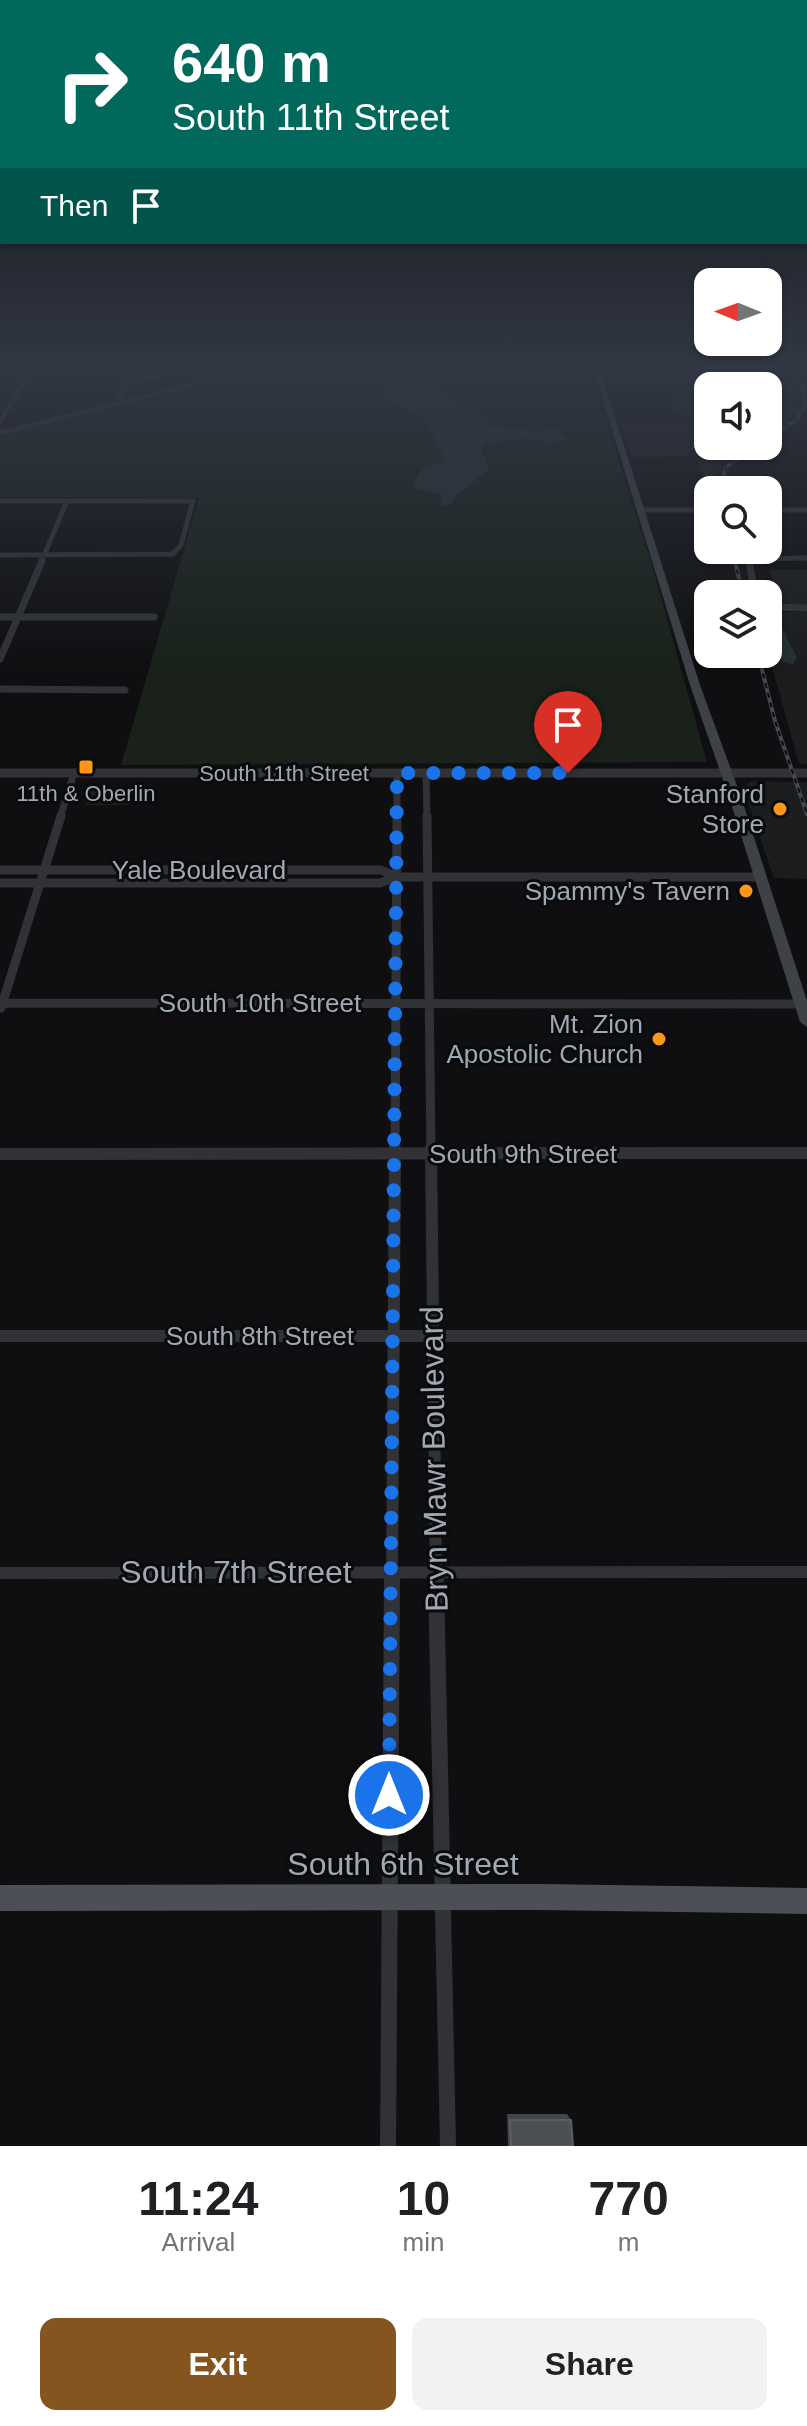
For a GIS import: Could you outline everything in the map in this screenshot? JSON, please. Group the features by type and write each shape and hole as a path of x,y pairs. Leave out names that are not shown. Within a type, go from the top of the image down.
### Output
{"main road":[{"path":"628,467 695,685 804,1004 807,1022"},
{"name":"South 6th Street","path":"0,1898 807,1901"}],"street":[{"path":"0,501 193,501 181,545 173,554 0,555"},
{"path":"0,659 67,501"},
{"path":"641,510 694,510"},
{"path":"782,510 807,510"},
{"path":"753,580 749,559 807,558"},
{"path":"782,607 807,608"},
{"path":"0,617 154,617"},
{"path":"0,689 125,690"},
{"name":"South 11th Street","path":"0,773 807,773"},
{"path":"1,1005 74,773"},
{"name":"Bryn Mawr Boulevard","path":"388,2146 397,773"},
{"name":"Bryn Mawr Boulevard","path":"426,773 432,1336 448,2146"},
{"name":"Yale Boulevard","path":"0,870 383,870 397,877"},
{"name":"Yale Boulevard","path":"0,883 380,883 397,877 761,877"},
{"name":"South 10th Street","path":"1,1005 804,1004"},
{"name":"South 9th Street","path":"0,1154 807,1153"},
{"name":"South 8th Street","path":"0,1336 807,1336"},
{"name":"South 7th Street","path":"0,1573 807,1572"}],"shaded area":[{"path":"0,467 621,467 707,762 121,765 199,498 0,497"},
{"path":"428,467 489,469 457,495 451,504 442,506 440,494 417,489 414,484 421,470"},
{"path":"701,467 721,467 717,476 705,476"},
{"path":"769,570 807,570 807,605 783,605 782,580 773,580"},
{"path":"782,612 807,612 807,764 799,764 772,668 782,668"},
{"path":"782,630 797,658 793,664 782,660"},
{"path":"751,781 807,782 807,879 774,878 743,788"},
{"path":"90,789 134,789 129,805 85,805"}],"building":[{"path":"510,2120 571,2120 573,2146 511,2146"}],"railway":[{"path":"723,476 726,467"},
{"path":"736,564 740,580"},
{"path":"762,668 775,721 807,814"}],"place":[{"name":"11th & Oberlin","path":"86,767"},
{"name":"Stanford Store","path":"780,809"},
{"name":"Spammy's Tavern","path":"746,891"},
{"name":"Mt. Zion Apostolic Church","path":"659,1039"}],"route":[{"path":"389,1795 397,773 568,773"}]}
